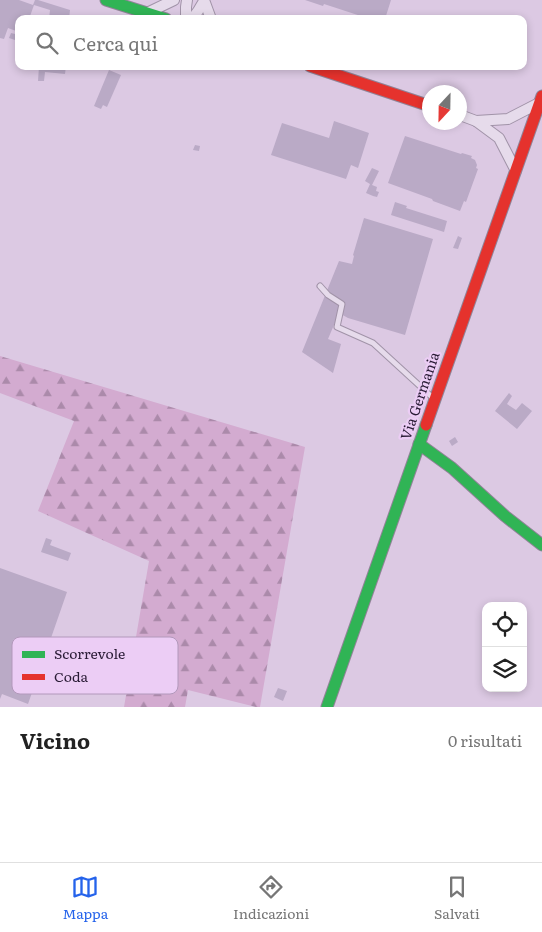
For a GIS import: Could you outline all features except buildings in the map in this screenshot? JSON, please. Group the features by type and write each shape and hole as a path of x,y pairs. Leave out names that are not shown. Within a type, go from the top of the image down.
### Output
{"street":[{"path":"106,0 153,15"},
{"path":"147,13 174,0"},
{"path":"186,15 187,0"},
{"path":"195,15 204,1"},
{"path":"204,1 209,15"},
{"path":"322,70 422,103"},
{"path":"476,121 508,119 541,99"},
{"name":"Via Germania","path":"327,707 541,99"},
{"path":"467,118 476,121 499,138 516,171"},
{"path":"419,444 452,468 505,516 542,545"}],"lane":[{"path":"320,286 328,295 342,304 337,327 373,342 435,400"}],"green space":[{"path":"0,356 305,447 260,707 188,690 185,707 124,707 126,694 178,694 178,637 136,637 149,561 38,511 74,421 0,393"}],"traffic: fast":[{"path":"106,0 153,15"},
{"path":"327,707 426,425"},
{"path":"419,444 452,468 505,516 542,545"}],"traffic: jam":[{"path":"322,70 422,103"},
{"path":"426,425 542,96"}]}
